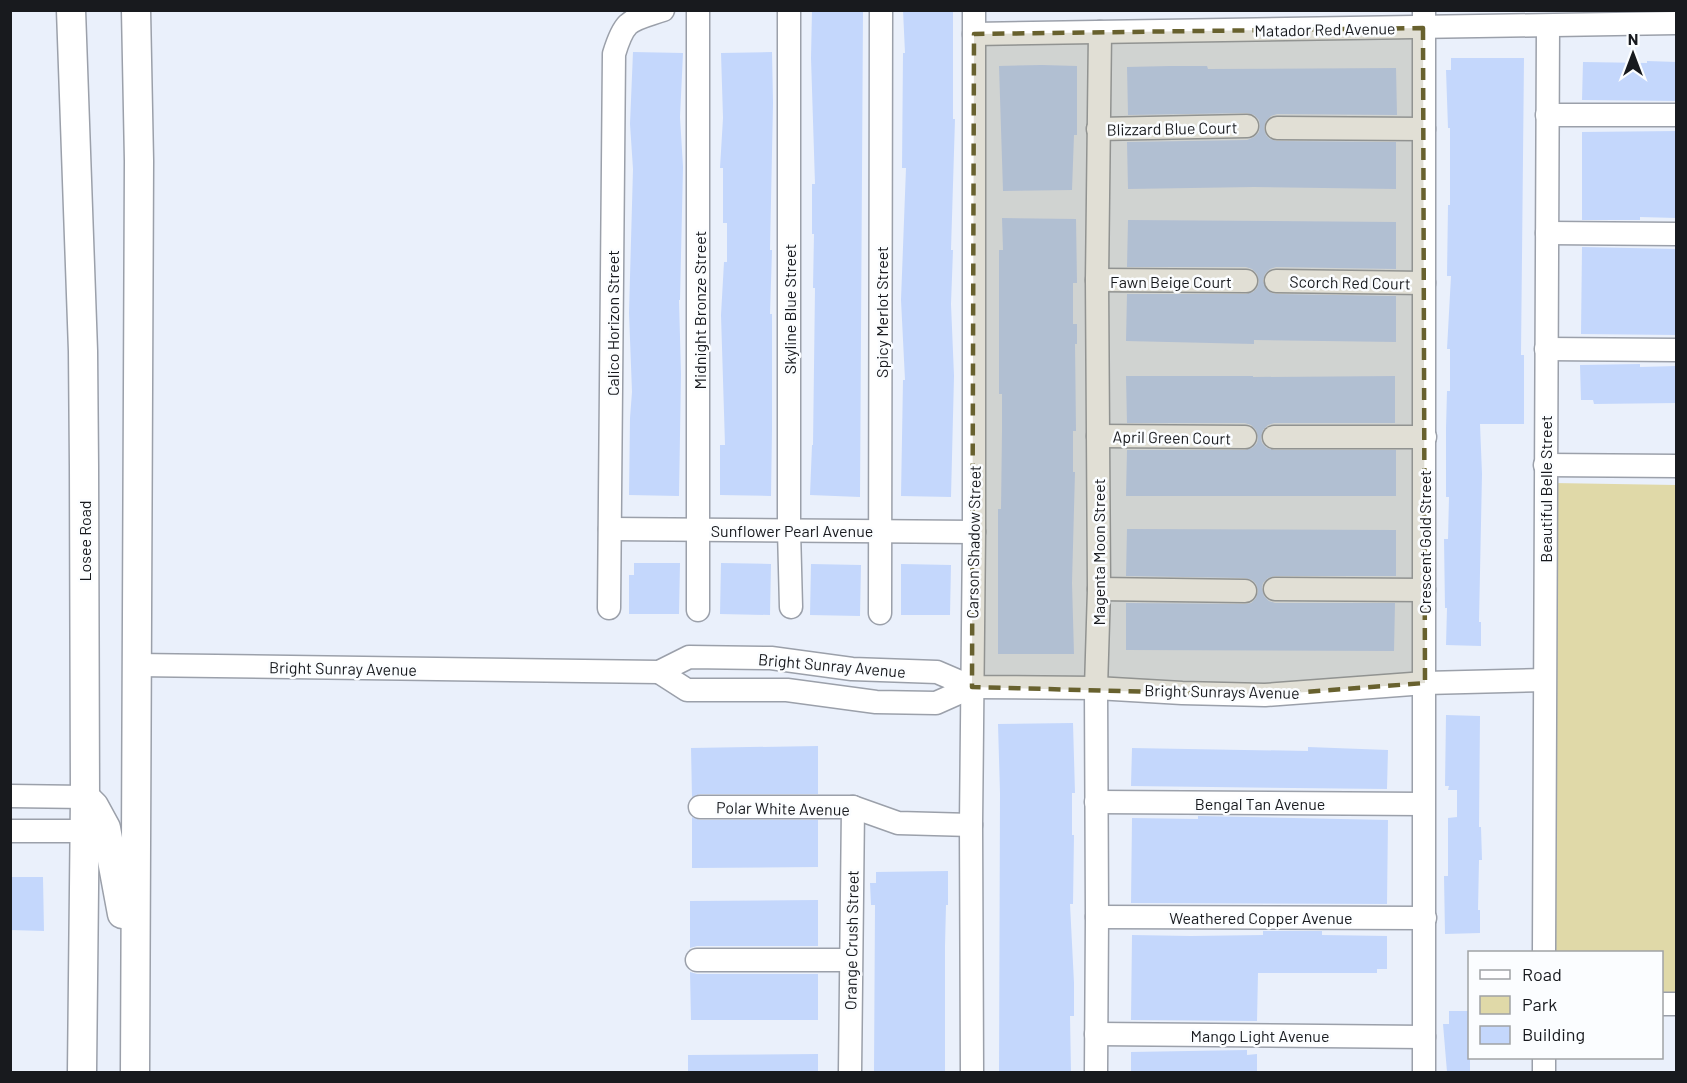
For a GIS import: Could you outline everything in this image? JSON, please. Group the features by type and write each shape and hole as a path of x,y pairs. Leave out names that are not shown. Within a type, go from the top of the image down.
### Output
{"main road":[{"name":"Losee Road","path":"71,10 83,374 85,797 82,1072"},
{"path":"135,1072 139,160 136,10"},
{"path":"85,797 94,806 106,828 135,984"}],"street":[{"name":"Calico Horizon Street","path":"609,608 614,54 622,29 632,21 663,10"},
{"name":"Midnight Bronze Street","path":"698,10 698,610"},
{"name":"Skyline Blue Street","path":"789,10 791,607"},
{"name":"Spicy Merlot Street","path":"880,613 881,10"},
{"name":"Carson Shadow Street","path":"972,1072 974,10"},
{"name":"Matador Red Avenue","path":"974,34 1100,32 1423,19 1548,26 1677,23"},
{"name":"Crescent Gold Street","path":"1423,19 1424,1072"},
{"name":"Beautiful Belle Street","path":"1544,951 1548,26"},
{"name":"Magenta Moon Street","path":"1095,1072 1096,688 1099,589 1097,280 1100,32"},
{"path":"1546,115 1677,115"},
{"name":"Blizzard Blue Court","path":"1098,129 1246,126"},
{"path":"1277,128 1424,129"},
{"path":"1547,233 1677,234"},
{"name":"Fawn Beige Court","path":"1097,280 1246,281"},
{"name":"Scorch Red Court","path":"1276,281 1424,283"},
{"path":"1546,349 1677,350"},
{"name":"April Green Court","path":"1098,436 1245,438"},
{"path":"1274,437 1425,438"},
{"path":"1545,465 1677,466"},
{"name":"Sunflower Pearl Avenue","path":"610,529 974,532"},
{"path":"1099,589 1245,591"},
{"path":"1275,589 1424,590"},
{"name":"Bright Sunray Avenue","path":"136,665 659,672 689,657 771,658 852,669 937,672 972,687"},
{"name":"Bright Sunray Avenue","path":"659,672 687,690 787,690 854,700 916,703 936,703 972,687"},
{"path":"915,672 916,703"},
{"name":"Bright Sunrays Avenue","path":"972,687 1096,688 1265,695 1425,684 1544,680"},
{"path":"10,796 85,797"},
{"name":"Bengal Tan Avenue","path":"1096,802 1423,804"},
{"name":"Polar White Avenue","path":"700,807 853,807 898,823 971,825"},
{"name":"Orange Crush Street","path":"850,1072 853,807"},
{"path":"10,831 84,831"},
{"name":"Weathered Copper Avenue","path":"1097,916 1425,918"},
{"path":"697,960 850,960"},
{"name":"Mango Light Avenue","path":"1096,1034 1424,1037"}],"highlighted area":[{"path":"1423,28 1425,683 1265,695 972,687 974,34"}],"green space":[{"path":"1553,483 1676,485 1676,996 1663,996 1663,951 1551,951"}],"building":[{"path":"812,10 863,10 860,497 810,495 815,288 813,288 814,234 812,234 812,184 815,184 811,58"},
{"path":"903,10 953,10 953,119 955,119 951,304 954,376 951,497 901,496 903,380 905,380 901,300 906,168 902,168 903,53 905,53"},
{"path":"633,52 683,53 680,117 683,167 679,300 681,374 679,496 629,495 632,392 629,313 633,169 630,124"},
{"path":"772,52 771,496 720,495 720,445 725,445 721,315 724,262 727,262 727,223 723,223 723,168 720,168 723,118 721,53"},
{"path":"1451,58 1524,58 1521,355 1524,355 1524,424 1480,424 1482,474 1479,622 1481,622 1481,646 1446,645 1444,539 1448,539 1446,428 1447,391 1450,391 1450,349 1447,349 1451,276 1447,276 1450,128 1448,128 1446,70 1451,70"},
{"path":"1647,61 1677,62 1677,101 1582,100 1583,62 1647,63"},
{"path":"999,66 1077,66 1077,135 1074,135 1072,190 1003,191"},
{"path":"1207,66 1208,69 1396,68 1397,115 1277,114 1266,121 1264,128 1270,139 1277,141 1396,142 1396,189 1254,187 1128,189 1127,142 1247,140 1259,132 1259,120 1247,113 1128,115 1127,67"},
{"path":"1677,131 1677,218 1582,220 1582,132"},
{"path":"1002,218 1076,219 1077,283 1073,283 1073,324 1077,324 1077,344 1075,344 1076,431 1073,431 1073,472 1075,472 1072,583 1074,654 998,654 998,509 1001,509 1002,431 1002,394 999,394 999,250 1003,250"},
{"path":"1128,220 1396,222 1396,269 1276,267 1265,274 1263,281 1269,292 1276,294 1396,296 1396,342 1254,340 1254,344 1126,341 1127,294 1246,294 1253,292 1259,282 1257,274 1246,267 1127,267"},
{"path":"1582,247 1677,249 1677,335 1581,334"},
{"path":"1640,364 1640,367 1677,366 1677,403 1594,404 1593,400 1581,400 1580,365"},
{"path":"1126,376 1395,376 1395,423 1274,423 1263,430 1261,438 1267,448 1274,450 1396,450 1396,496 1126,496 1127,450 1245,450 1252,448 1258,438 1256,430 1245,423 1127,423"},
{"path":"1127,529 1396,530 1396,576 1275,576 1268,578 1262,588 1264,596 1275,603 1395,603 1394,651 1126,650 1126,603 1245,604 1251,603 1256,598 1258,591 1252,580 1245,578 1126,576"},
{"path":"634,563 680,563 679,614 629,614 629,575 634,575"},
{"path":"721,563 771,564 770,615 720,614"},
{"path":"811,564 861,565 860,616 810,615"},
{"path":"901,564 951,565 950,615 901,615"},
{"path":"1446,715 1480,716 1479,827 1481,827 1482,860 1479,860 1478,910 1480,910 1480,933 1445,934 1444,876 1448,876 1448,818 1457,817 1457,790 1448,790 1449,786 1445,786"},
{"path":"1073,723 1075,793 1072,793 1073,904 1070,904 1074,1016 1070,1016 1071,1072 999,1072 1000,793 998,724"},
{"path":"818,746 818,794 700,794 692,797 691,748"},
{"path":"1308,747 1388,750 1387,789 1131,786 1132,748 1308,751"},
{"path":"1198,816 1388,820 1387,904 1131,903 1132,818 1198,819"},
{"path":"692,817 700,820 818,820 818,867 692,868"},
{"path":"948,871 945,946 945,1072 874,1072 875,905 871,905 870,883 876,883 876,872"},
{"path":"10,877 43,877 44,931 10,930"},
{"path":"818,900 818,946 697,946 690,948 690,901"},
{"path":"1263,931 1322,931 1322,935 1387,936 1387,969 1377,969 1377,973 1258,973 1257,1021 1131,1020 1132,935 1263,935"},
{"path":"690,972 697,974 818,974 818,1020 691,1020"},
{"path":"1449,1011 1468,1011 1470,1072 1447,1072 1443,1024 1449,1024"},
{"path":"1247,1050 1247,1055 1257,1054 1257,1072 1131,1072 1131,1052"},
{"path":"818,1054 818,1072 688,1072 688,1055"}]}
